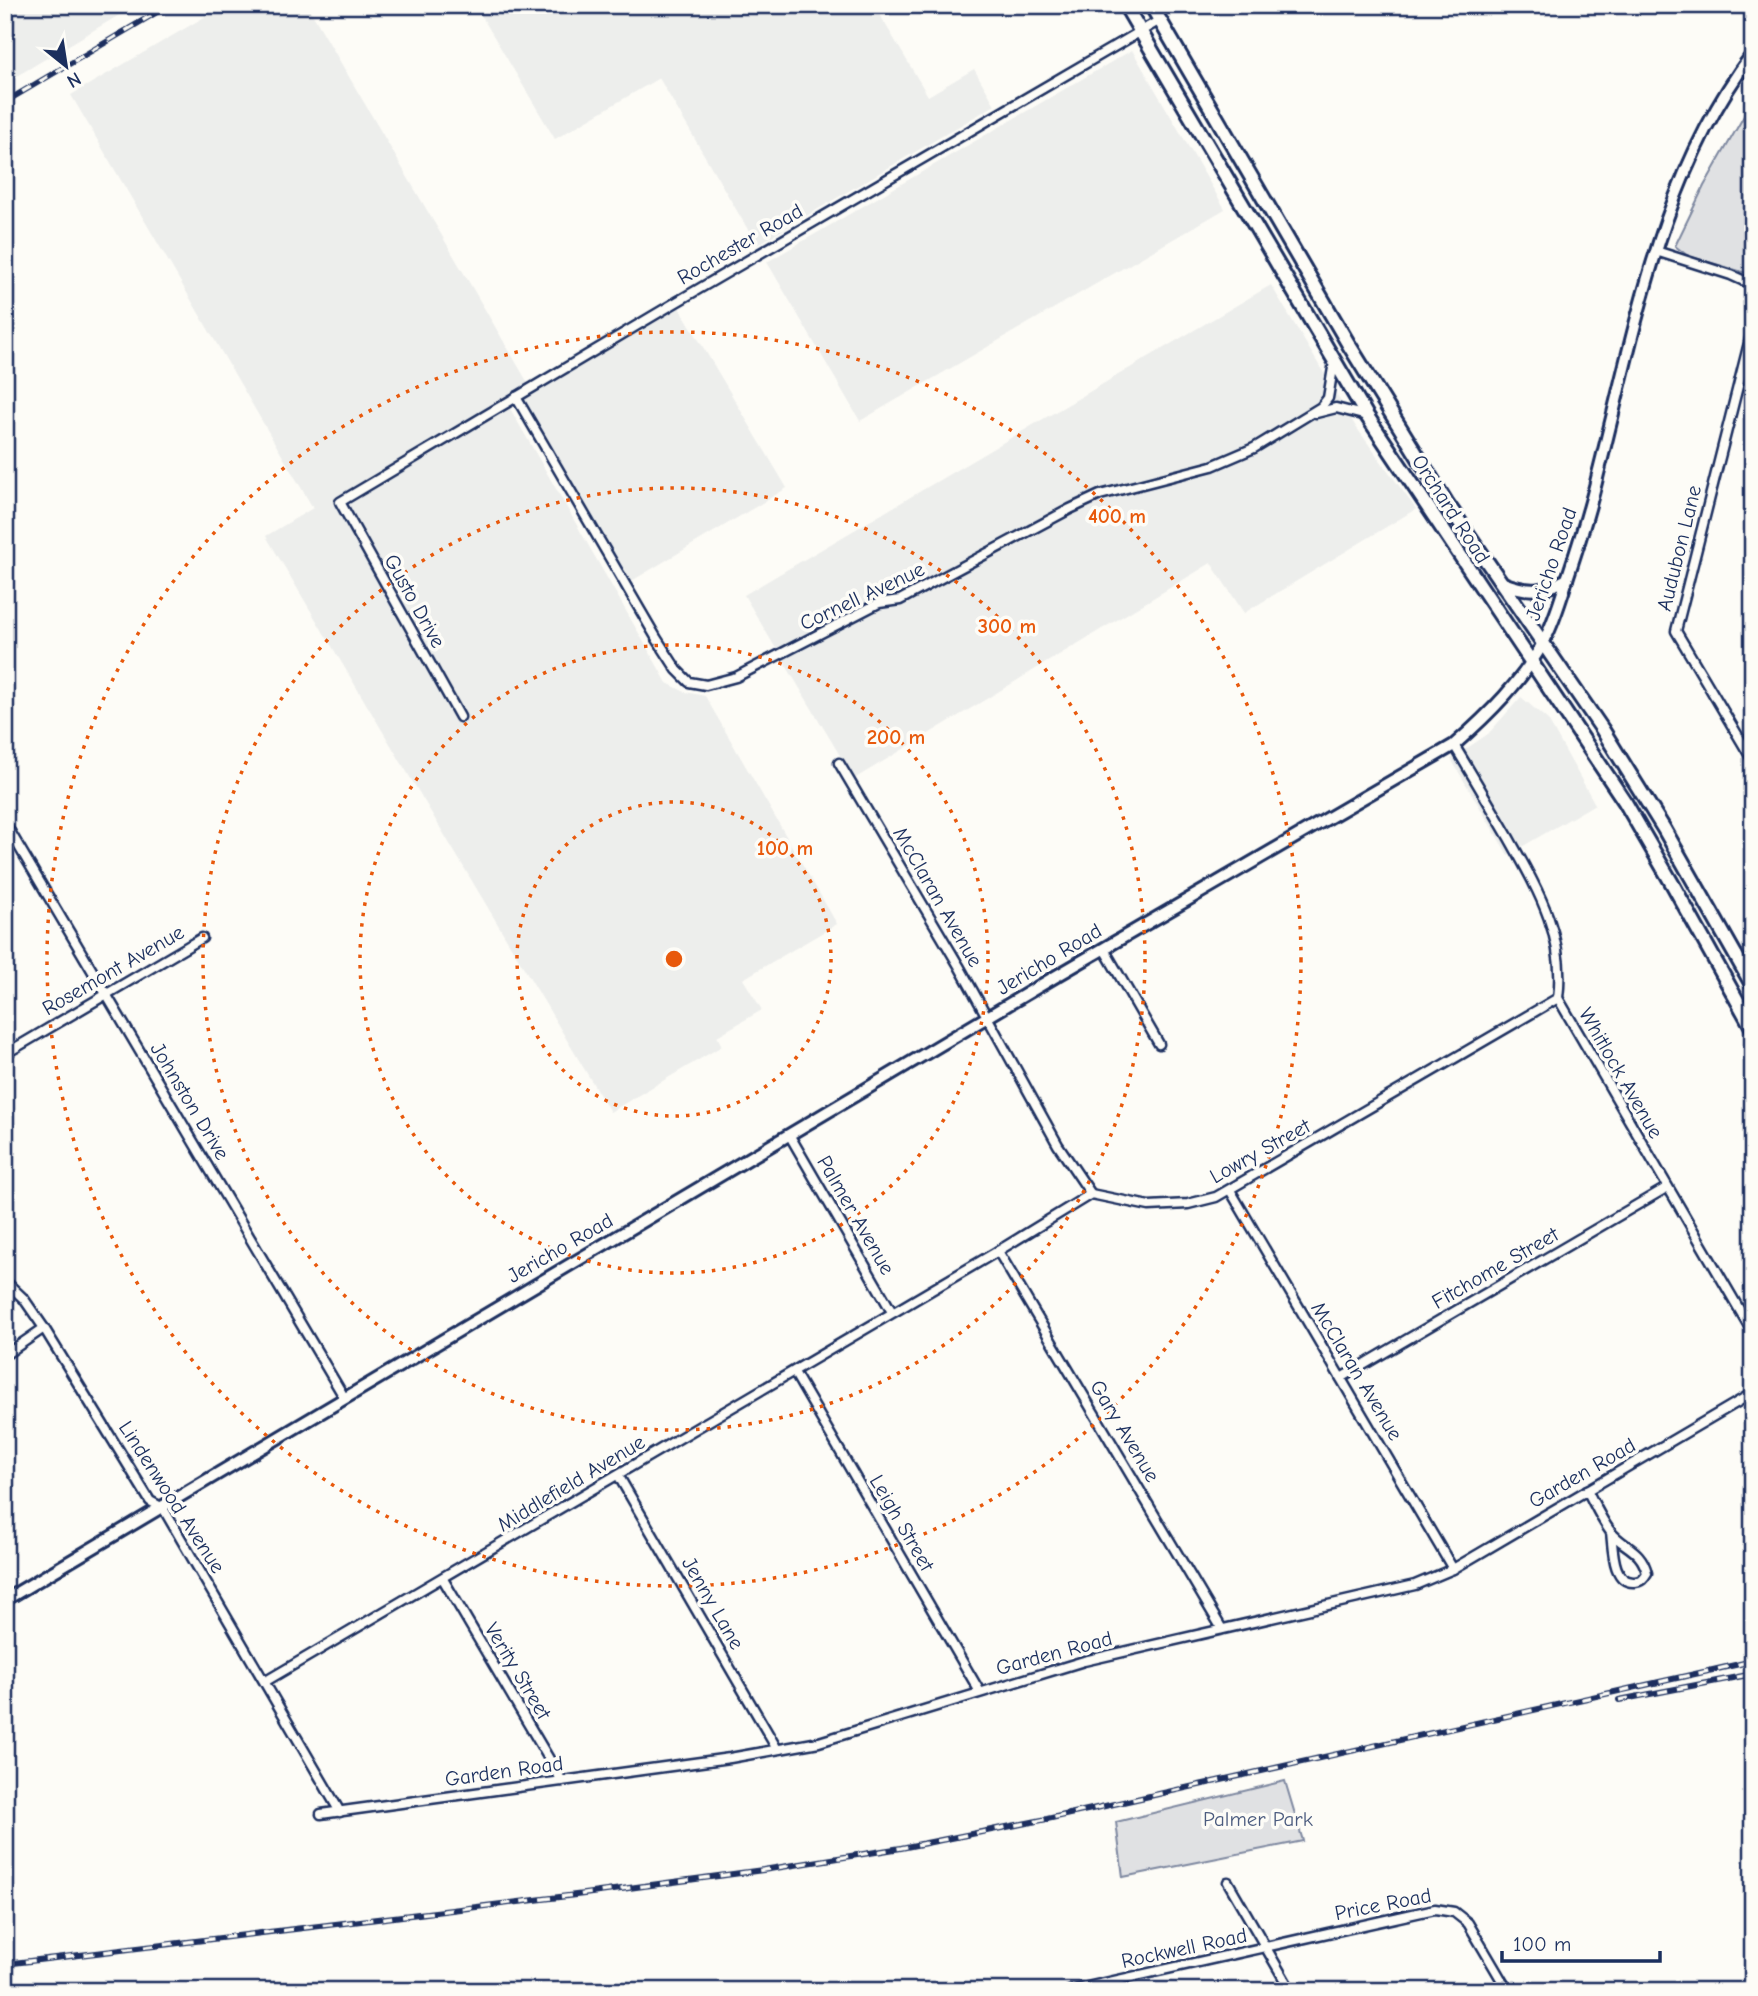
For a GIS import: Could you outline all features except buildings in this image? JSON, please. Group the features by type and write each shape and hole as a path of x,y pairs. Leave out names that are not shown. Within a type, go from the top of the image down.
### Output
{"main road":[{"name":"Orchard Road","path":"1125,5 1367,416 1625,802 1753,1029"},
{"name":"Orchard Road","path":"1151,5 1349,345 1446,502 1602,729 1664,829 1753,986"},
{"name":"Jericho Road","path":"5,1600 1104,949 1454,746 1492,710 1531,661 1544,643 1556,617 1591,503 1656,251 1681,182 1738,72 1753,53"},
{"path":"1503,583 1521,590 1539,591 1567,579"}],"street":[{"name":"Rochester Road","path":"340,502 1160,20"},
{"path":"1656,251 1731,275 1753,285"},
{"name":"Audubon Lane","path":"1753,327 1676,631 1753,761"},
{"name":"Cornell Avenue","path":"1313,414 1328,398 1335,362"},
{"name":"Cornell Avenue","path":"516,397 677,670 689,682 706,685 736,677 879,603 900,600 1100,495 1212,466 1254,448 1313,414 1336,408 1367,416"},
{"name":"Gusto Drive","path":"340,502 460,717"},
{"name":"Whitlock Avenue","path":"1454,746 1529,874 1545,907 1558,948 1561,974 1558,998 1666,1188 1753,1333"},
{"name":"McClaran Avenue","path":"839,763 988,1018 1058,1144 1091,1194"},
{"name":"Johnston Drive","path":"5,823 344,1397"},
{"name":"Rosemont Avenue","path":"5,1054 202,937"},
{"path":"1104,949 1159,1044"},
{"name":"Lowry Street","path":"1091,1194 1149,1206 1188,1204 1216,1197 1558,998"},
{"name":"Palmer Avenue","path":"790,1136 892,1312"},
{"name":"Fitchome Street","path":"1341,1378 1666,1188"},
{"name":"McClaran Avenue","path":"1230,1190 1454,1569"},
{"path":"892,1312 1091,1194"},
{"name":"Gary Avenue","path":"998,1251 1222,1629"},
{"name":"Lindenwood Avenue","path":"5,1281 23,1299 44,1328 150,1501 163,1508 340,1812"},
{"name":"Middlefield Avenue","path":"265,1681 892,1312"},
{"path":"5,1355 44,1328"},
{"name":"Leigh Street","path":"794,1372 980,1692"},
{"name":"Garden Road","path":"321,1814 730,1758 819,1742 1084,1661 1415,1585 1454,1569 1753,1393"},
{"name":"Jenny Lane","path":"618,1475 777,1749"},
{"path":"1587,1490 1611,1532 1644,1562 1647,1573 1643,1579 1636,1583 1626,1581 1619,1574 1611,1532"},
{"name":"Verity Street","path":"443,1578 562,1781"},
{"path":"1228,1882 1291,1991"},
{"name":"Price Road","path":"1266,1948 1435,1909 1446,1910 1454,1912 1468,1923 1508,1991"},
{"name":"Rockwell Road","path":"1069,1991 1266,1948"}],"shaded area":[{"path":"5,5 136,5 5,83"},
{"path":"225,5 307,5 528,383 504,398 667,683 685,692 705,696 837,924 743,979 762,1010 717,1036 722,1046 610,1112 266,536 313,508 71,95"},
{"path":"475,5 874,5 928,96 974,69 995,105 757,245 659,78 555,139"},
{"path":"1132,50 1225,209 860,421 767,262"},
{"path":"1271,285 1356,427 1416,509 1244,613 1211,563 854,779 744,595"},
{"path":"678,305 787,488 630,582 521,399"},
{"path":"1521,697 1548,720 1595,804 1508,855 1451,759 1488,734"}],"green space":[{"path":"1753,100 1753,275 1688,256 1675,246 1704,186"},
{"name":"Palmer Park","path":"1285,1781 1303,1841 1123,1877 1116,1822"}],"railway":[{"path":"5,102 169,5"},
{"path":"5,1964 584,1894 901,1848 1047,1819 1753,1661"},
{"path":"1619,1700 1753,1674"}]}
